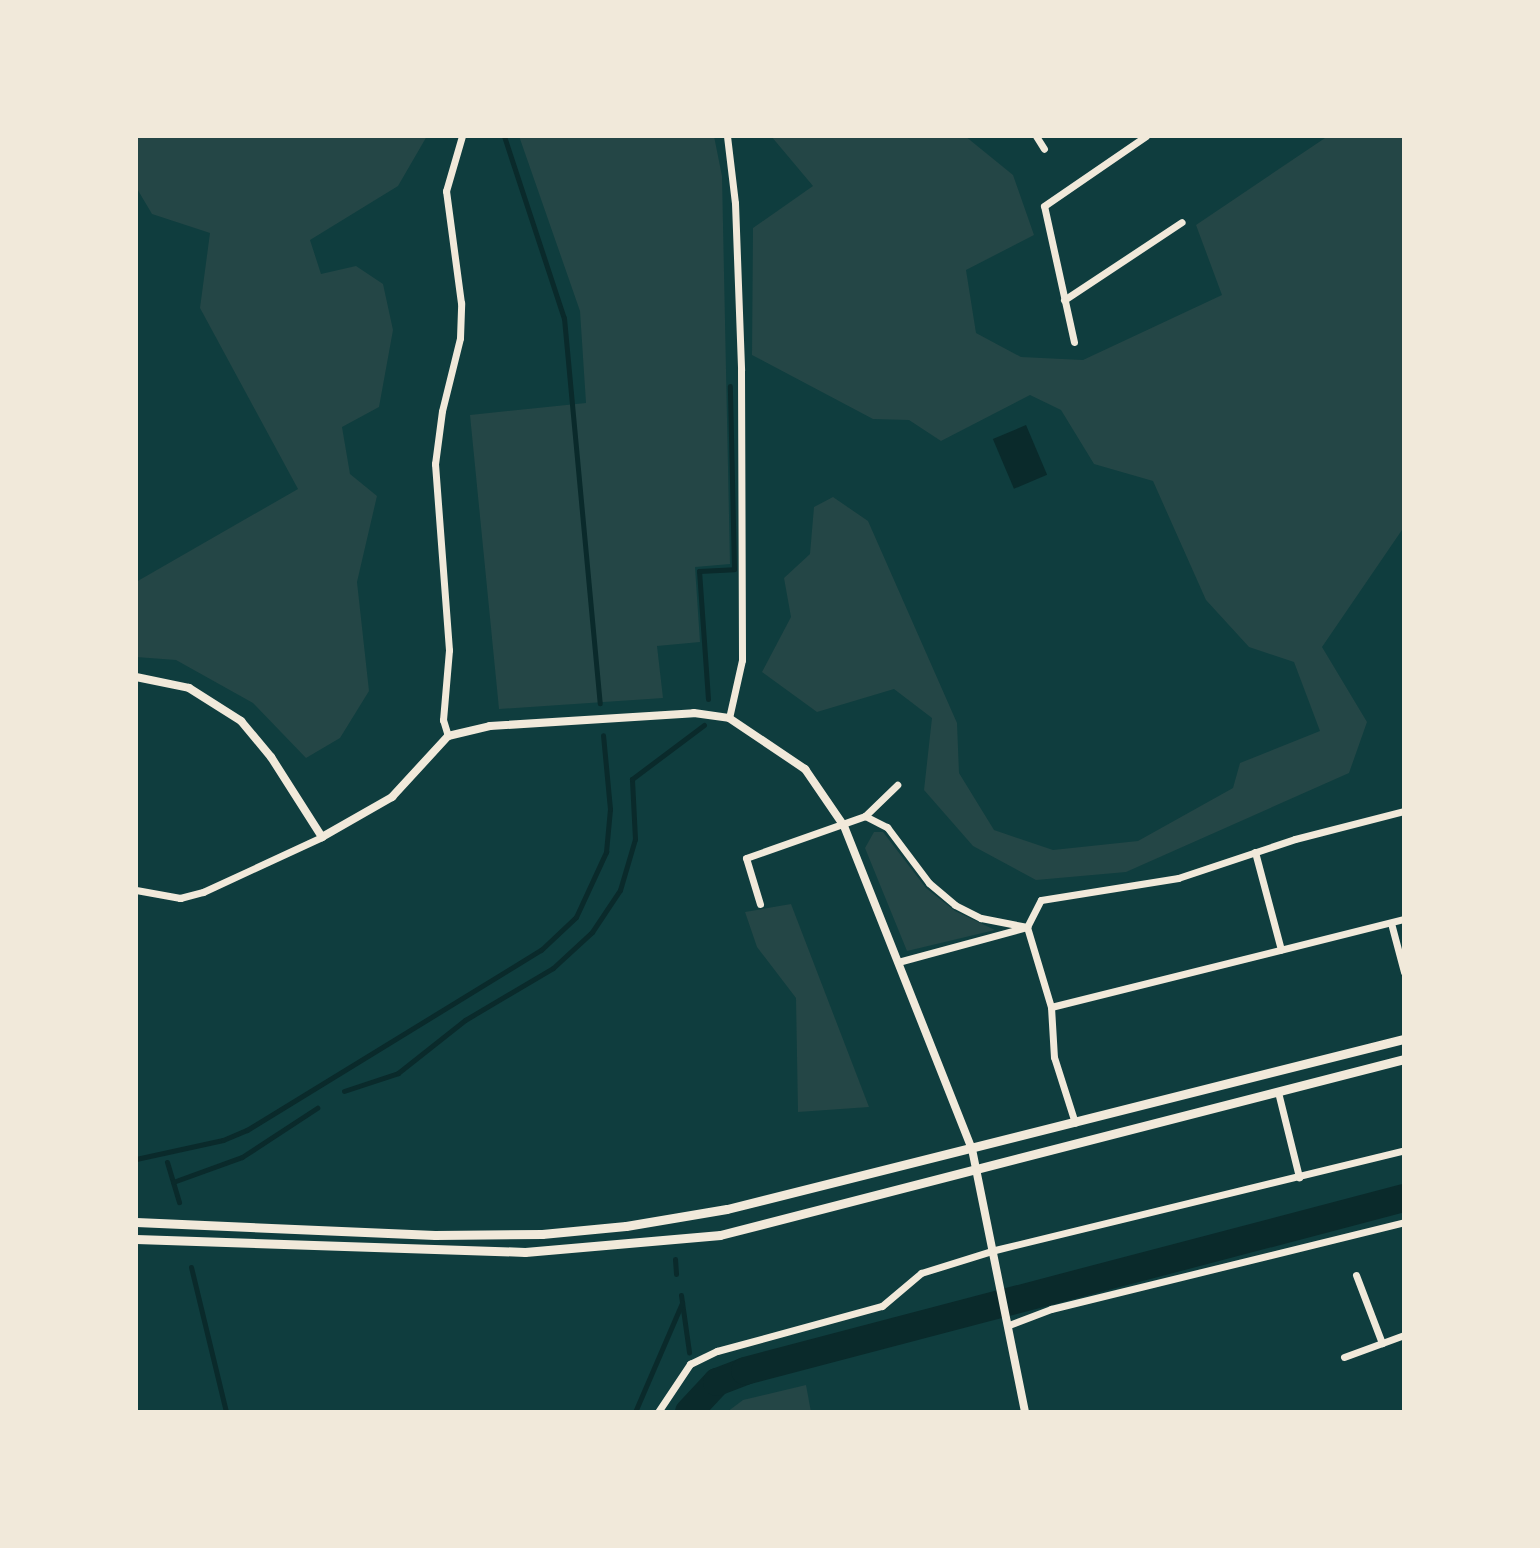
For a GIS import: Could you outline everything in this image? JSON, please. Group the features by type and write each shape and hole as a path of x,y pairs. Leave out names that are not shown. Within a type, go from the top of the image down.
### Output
{"main road":[{"path":"136,1222 421,1235 542,1234 727,1209 1404,1039"},
{"path":"136,1239 422,1252 615,1247 720,1235 1404,1059"}],"street":[{"path":"448,736 443,720 449,650 435,464 442,411 460,338 461,303 446,191 462,136"},
{"path":"727,136 735,203 741,385 742,660 729,718"},
{"path":"1036,136 1044,149"},
{"path":"1074,342 1044,206 1146,136"},
{"path":"1064,300 1182,222"},
{"path":"136,677 189,688 241,721 271,757 322,837"},
{"path":"136,890 180,898 203,892 322,837 392,797 448,736 490,726 681,713 729,718 805,769 844,826 972,1149 995,1250 1025,1412"},
{"path":"760,904 746,858 844,826 865,816 897,785"},
{"path":"1075,1123 1054,1057 1051,1007 1027,927 1041,900 1178,878 1255,852 1404,811"},
{"path":"865,816 887,827 929,883 955,905 981,918 1027,927"},
{"path":"1255,852 1281,950"},
{"path":"1051,1007 1404,919"},
{"path":"1391,923 1404,972"},
{"path":"898,962 1027,927"},
{"path":"1278,1092 1299,1177"},
{"path":"658,1412 690,1364 717,1351 882,1306 921,1273 995,1250 1404,1150"},
{"path":"1009,1325 1051,1309 1404,1222"},
{"path":"1356,1275 1382,1343"},
{"path":"1344,1357 1404,1335"}],"shaded area":[{"path":"136,136 427,136 398,186 310,240 321,274 356,266 383,284 393,330 379,407 342,427 350,474 377,496 357,582 369,691 340,738 306,758 253,703 176,660 136,657 136,582 298,489 200,308 210,233 152,214 136,187"},
{"path":"519,136 714,136 722,176 730,564 695,567 700,642 657,646 663,698 499,709 470,415 586,403 580,311"},
{"path":"771,136 965,136 1013,175 1034,235 966,270 976,333 1021,357 1083,360 1222,295 1196,225 1328,136 1404,136 1404,527 1322,647 1367,722 1349,773 1126,872 1036,880 973,846 924,790 932,718 894,689 817,712 762,672 791,617 784,578 810,554 814,507 833,497 868,521 957,723 959,773 994,830 1053,850 1138,841 1233,788 1240,763 1320,731 1294,662 1249,647 1206,600 1153,481 1094,464 1061,410 1030,395 941,441 909,420 873,419 752,355 753,228 813,186"},
{"path":"1026,425 1047,475 1014,489 993,439"},
{"path":"874,832 883,832 926,888 955,911 995,930 907,951 865,848"},
{"path":"791,904 869,1107 798,1112 796,998 757,947 745,912"},
{"path":"806,1385 811,1412 727,1412 743,1400"}],"waterway":[{"path":"504,136 564,318 600,703"},
{"path":"708,699 699,571 734,569 730,386"},
{"path":"344,1091 398,1073 465,1020 553,968 592,932 620,890 635,839 632,779 704,725"},
{"path":"136,1159 223,1140 247,1130 541,950 576,917 606,852 610,809 603,735"},
{"path":"173,1182 242,1157 317,1108"},
{"path":"167,1162 179,1202"},
{"path":"689,1412 717,1382 745,1371 1404,1198"},
{"path":"675,1259 676,1274"},
{"path":"191,1267 226,1412"},
{"path":"681,1295 689,1352"},
{"path":"635,1412 682,1303"}]}
